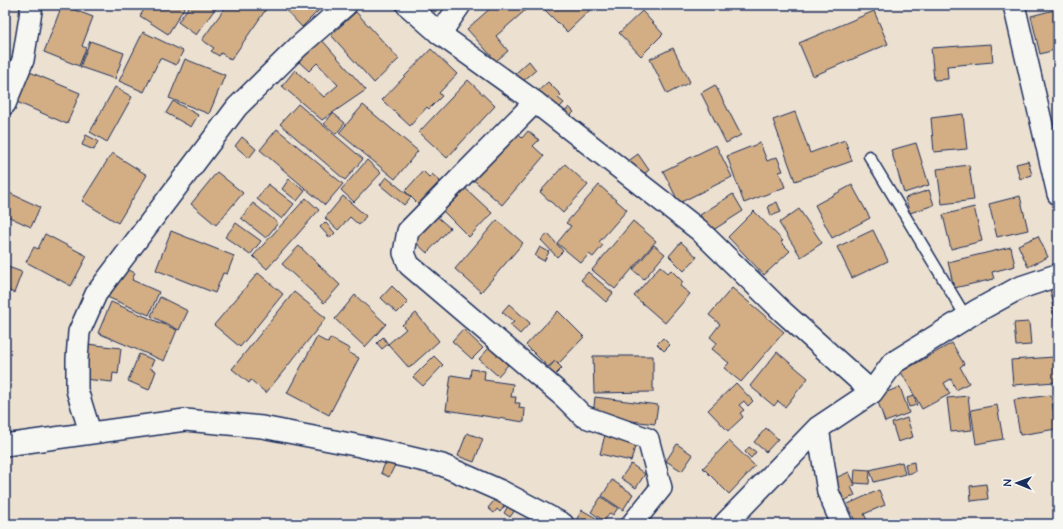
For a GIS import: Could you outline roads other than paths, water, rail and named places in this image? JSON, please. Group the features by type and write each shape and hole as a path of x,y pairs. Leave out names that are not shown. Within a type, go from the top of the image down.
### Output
{"street":[{"path":"5,104 23,60 32,5"},
{"path":"90,432 77,390 77,359 79,332 96,294 237,107 299,46 346,5"},
{"path":"407,5 440,34 535,102 699,230 783,312 872,392"},
{"path":"440,34 460,5"},
{"path":"1014,5 1058,194"},
{"path":"535,102 408,231 404,253 409,265 583,416 648,439 661,488 632,524"},
{"path":"725,524 818,428 872,392 893,363 966,317 1019,288 1058,275"},
{"path":"5,445 185,420 262,427 360,446 442,465 501,491 563,524"},
{"path":"818,428 828,492 842,524"}],"lane":[{"path":"869,156 966,317"}]}
